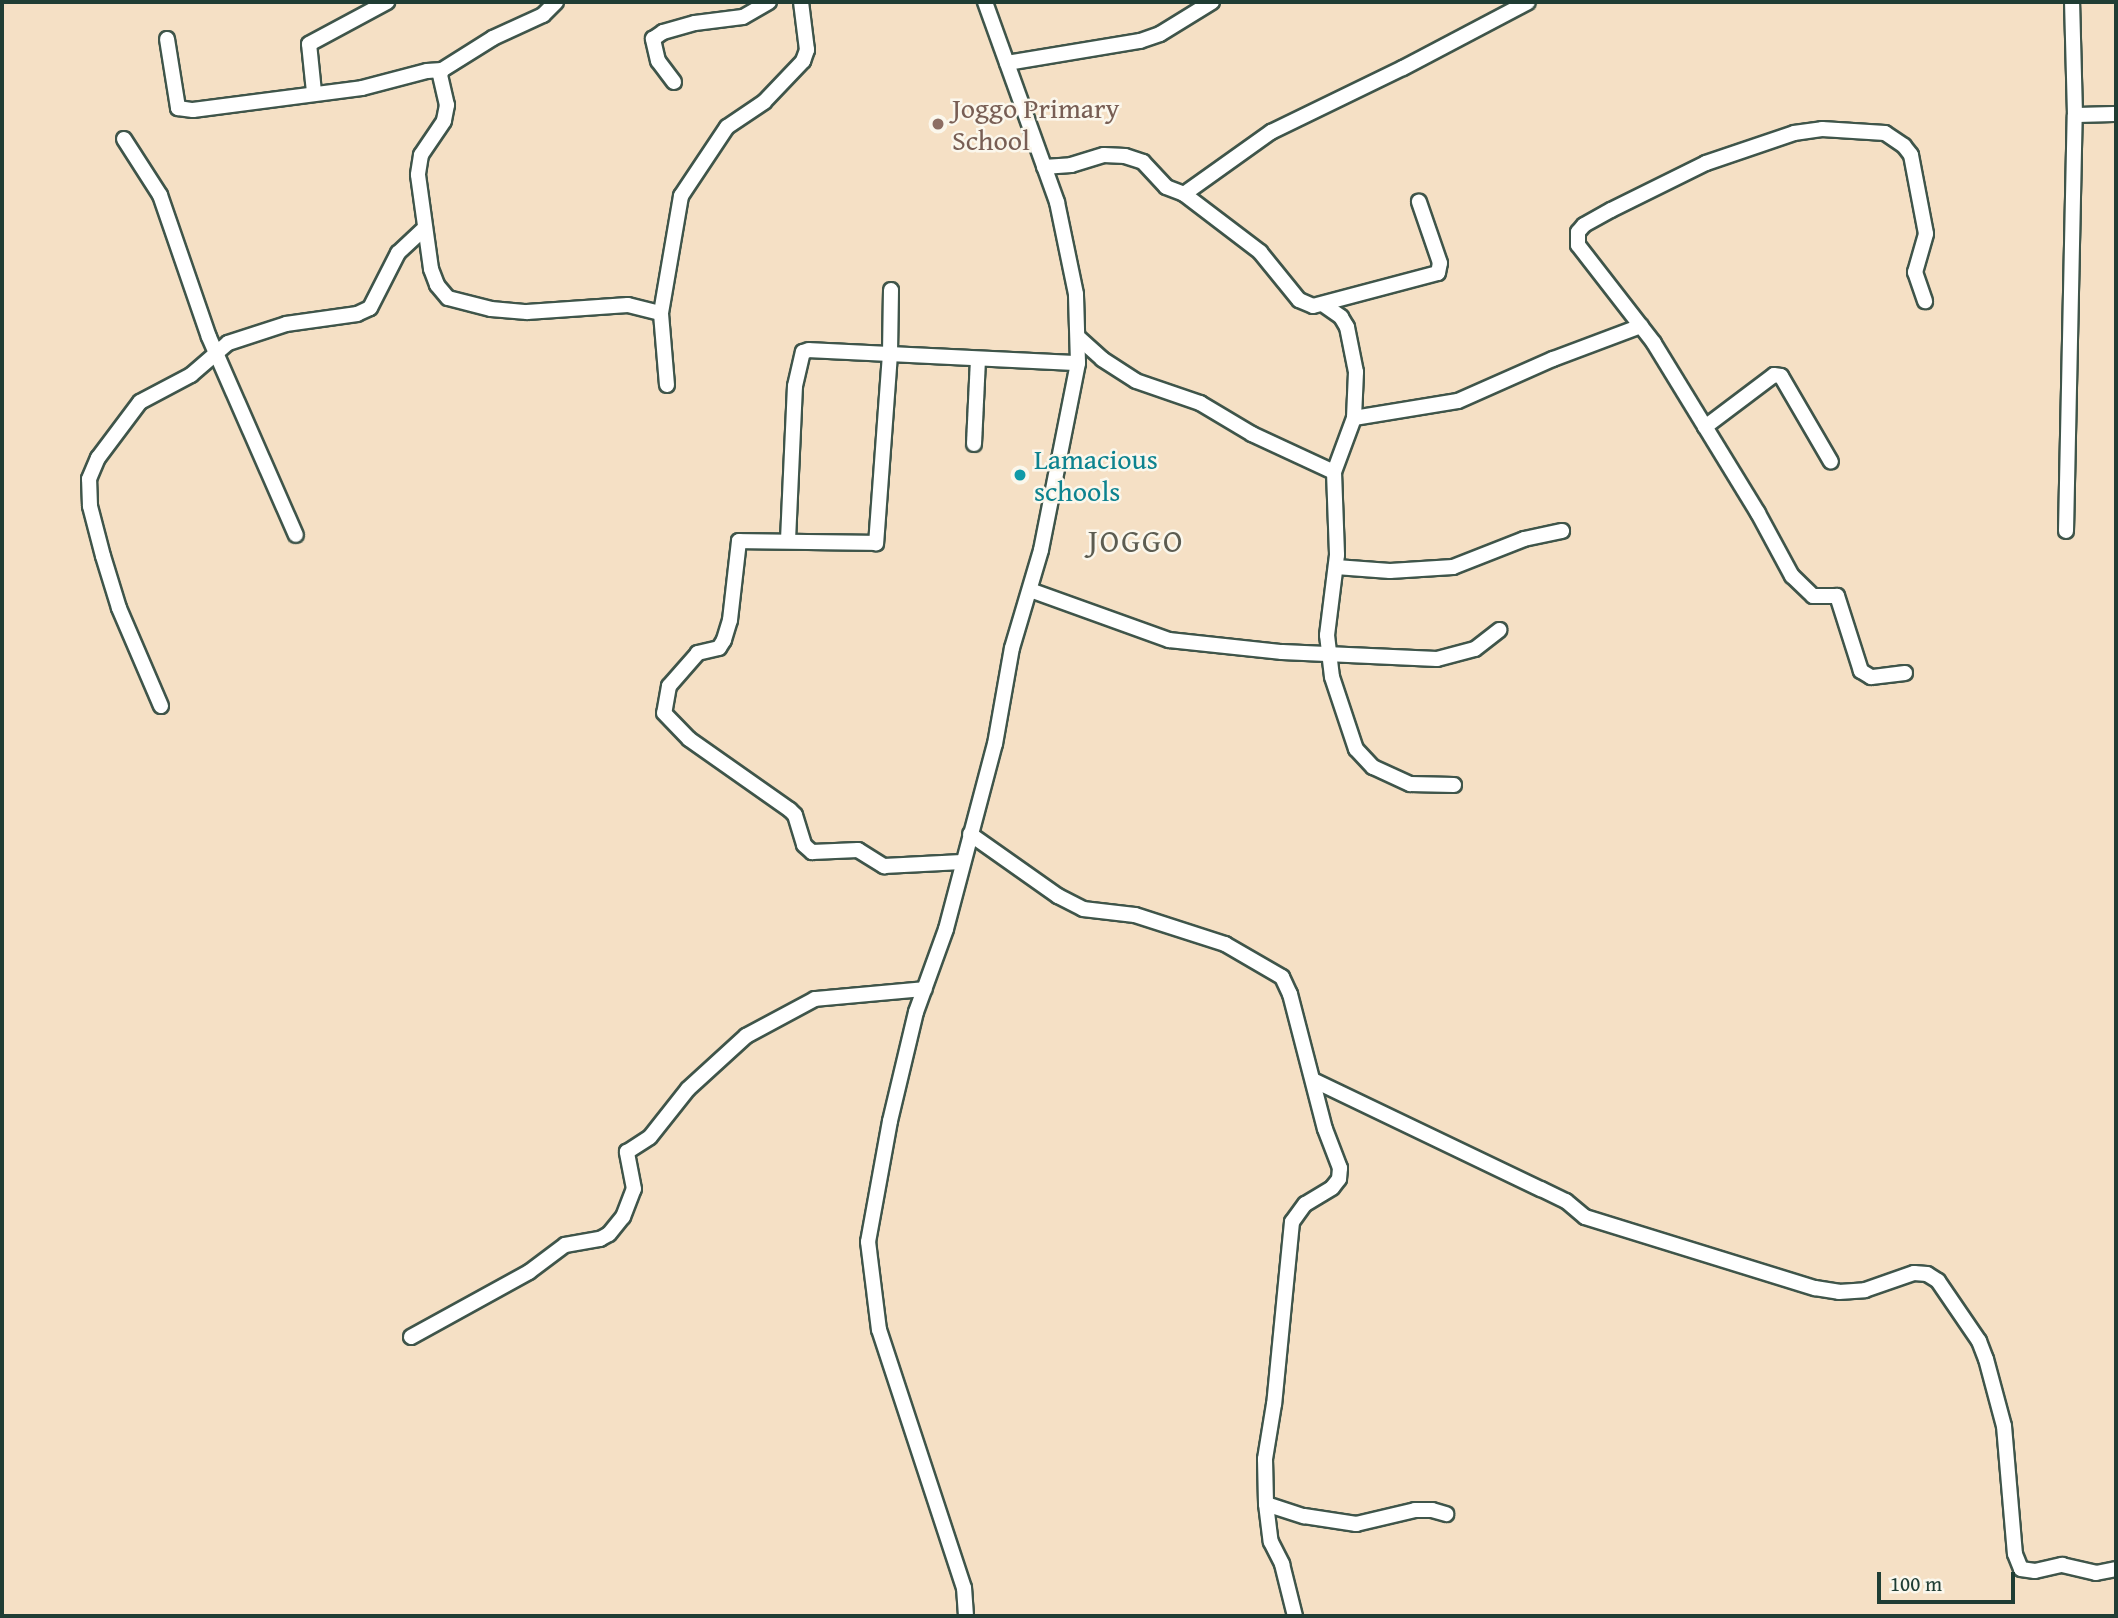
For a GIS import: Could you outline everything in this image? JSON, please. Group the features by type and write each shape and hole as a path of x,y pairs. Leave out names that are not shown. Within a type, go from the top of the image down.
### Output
{"street":[{"path":"314,92 309,44 387,2"},
{"path":"167,39 178,108 204,108 362,88 427,71 442,70 494,38 543,15 556,2"},
{"path":"674,82 658,61 653,39 695,23 743,17 769,2"},
{"path":"667,385 661,340 661,313 681,196 727,127 764,102 803,61 807,50 801,2"},
{"path":"966,1616 964,1588 879,1330 869,1270 868,1242 875,1192 916,1012 940,949 995,744 1012,648 1030,590 1058,478 1078,363 1079,338 1071,261 1057,202 985,2"},
{"path":"1007,63 1140,41 1160,34 1212,2"},
{"path":"1184,194 1271,132 1528,2"},
{"path":"2066,531 2075,115 2072,2"},
{"path":"442,70 447,105 444,121 421,156 418,175 424,229 431,269 437,285 449,298 491,309 527,312 620,305 661,313"},
{"path":"2075,115 2116,114"},
{"path":"1905,673 1871,677 1861,671 1837,596 1813,596 1792,576 1758,513 1642,326 1578,245 1578,232 1584,225 1706,163 1808,129 1885,134 1904,146 1911,155 1926,234 1915,272 1925,301"},
{"path":"124,139 160,195 216,351 296,535"},
{"path":"1044,167 1071,165 1104,155 1125,156 1143,162 1166,187 1184,194 1260,252 1299,300 1313,306 1438,273 1440,263 1419,202"},
{"path":"161,706 119,608 90,506 89,479 105,447 140,402 191,375 228,343 286,324 357,314 370,308 398,253 424,229"},
{"path":"891,290 890,354 876,543 739,541 730,620 724,639 719,648 698,653 669,686 664,713 689,739 790,810 795,815 804,845 812,852 858,850 884,866 962,862"},
{"path":"1324,305 1341,317 1353,349 1356,372 1354,418 1334,472 1336,567 1329,610 1328,654 1345,722 1356,749 1373,767 1410,784 1454,786"},
{"path":"1354,418 1458,401 1553,359 1642,326"},
{"path":"1079,338 1102,359 1136,381 1200,403 1252,434 1334,472"},
{"path":"788,540 794,386 803,352 1078,363"},
{"path":"974,444 978,359"},
{"path":"1705,427 1774,375 1781,376 1831,462"},
{"path":"1336,567 1401,570 1452,567 1524,539 1562,531"},
{"path":"1030,590 1169,640 1328,654 1424,659 1455,657 1475,649 1499,630"},
{"path":"971,834 1058,896 1083,909 1135,915 1225,944 1267,966 1282,978 1290,994 1325,1129 1338,1157 1339,1179 1332,1188 1305,1204 1292,1222 1272,1424 1265,1459 1266,1504 1271,1542 1282,1564 1296,1616"},
{"path":"411,1337 529,1272 565,1245 609,1234 623,1217 634,1189 627,1152 649,1136 688,1089 746,1036 815,999 925,989"},
{"path":"1313,1080 1566,1201 1585,1217 1815,1288 1839,1292 1865,1290 1914,1273 1927,1274 1938,1281 1979,1342 1986,1359 2004,1426 2015,1555 2021,1569 2027,1572 2062,1565 2096,1573 2116,1569"},
{"path":"1266,1504 1304,1516 1356,1524 1415,1510 1432,1510 1446,1514"}],"place":[{"name":"Joggo Primary School","path":"938,124"},
{"name":"Lamacious schools","path":"1020,475"}],"district":[{"name":"JOGGO","path":"1136,541"}]}
